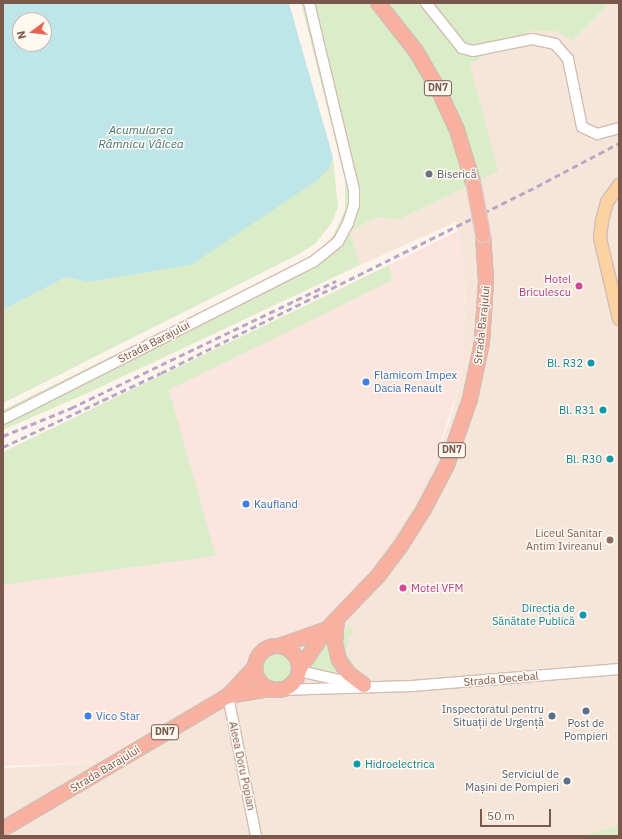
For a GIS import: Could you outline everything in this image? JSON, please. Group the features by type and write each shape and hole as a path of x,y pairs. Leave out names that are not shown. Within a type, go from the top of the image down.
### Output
{"highway":[{"name":"Strada Barajului","path":"299,669 332,624 378,576 408,535 435,489 459,434 470,399 482,342 486,280 483,235 474,186 457,130 438,89 416,51 378,3"},
{"name":"Strada Barajului","path":"279,646 332,624"},
{"path":"332,624 339,660 348,673 364,684"},
{"path":"279,646 291,651 299,669"},
{"name":"DN7","path":"255,667 264,650 279,646"},
{"name":"Strada Barajului","path":"3,829 228,696 255,667"},
{"path":"255,667 259,681 274,690"},
{"name":"DN7","path":"274,690 293,684 299,669"},
{"name":"Strada Barajului","path":"228,696 274,690"}],"main road":[{"path":"619,185 607,202 602,221 600,238 619,319"}],"street":[{"name":"Strada Barajului","path":"3,419 313,262 338,242 348,223 354,205 354,190 309,3"},
{"path":"426,3 462,48 473,51 532,39 555,44 568,59 582,127 597,134 619,128"},
{"name":"Strada Decebal","path":"299,669 383,687"},
{"name":"Strada Decebal","path":"274,690 383,687 619,669"},
{"name":"Aleea Doru Popian","path":"228,696 256,836"}],"shaded area":[{"path":"610,3 619,3 619,836 3,836 3,768 97,763 203,698 321,622 362,582 405,520 432,468 449,423 461,381 466,290 456,222 360,265 350,232 376,217 400,219 497,171 470,64 531,31 556,31 572,41"},
{"path":"458,231 466,290 461,381 432,468 405,520 362,582 321,622 203,698 97,763 3,766 3,585 215,556 169,390 393,279 389,265"}],"green space":[{"path":"301,3 610,3 572,41 556,31 531,31 470,64 498,171 400,219 376,217 350,232 360,265 90,392 3,430 3,410 299,263 324,247 334,234 345,210 345,179"},
{"path":"333,157 338,207 332,222 316,243 299,254 3,403 3,310 66,277 89,282 191,265 329,168"},
{"path":"389,265 393,280 169,390 216,556 3,585 3,452"},
{"path":"349,624 354,631 348,637 347,649 344,651 363,677 346,663 341,639"},
{"path":"329,642 344,675 309,669 307,666"},
{"path":"277,654 287,658 291,668 287,678 277,682 267,678 263,668 267,658"},
{"path":"618,826 619,836 581,836"}],"water":[{"name":"Acumularea Râmnicu Vâlcea","path":"3,3 289,3 333,157 329,168 319,179 191,265 89,282 66,277 3,310"}],"pier":[{"path":"289,3 335,156 334,161 333,156"}],"railway":[{"path":"3,447 161,373 528,191 619,143"},
{"path":"3,436 71,408 336,281"}],"place":[{"name":"Biserică","path":"429,174"},
{"name":"Hotel Briculescu","path":"579,286"},
{"name":"Bl. R32","path":"591,363"},
{"name":"Flamicom Impex Dacia Renault","path":"366,382"},
{"name":"Bl. R31","path":"603,410"},
{"name":"Bl. R30","path":"610,459"},
{"name":"Kaufland","path":"246,504"},
{"name":"Liceul Sanitar Antim Ivireanul","path":"610,540"},
{"name":"Motel VFM","path":"403,588"},
{"name":"Direcția de Sănătate Publică","path":"583,615"},
{"name":"Post de Pompieri","path":"586,711"},
{"name":"Vico Star","path":"88,716"},
{"name":"Inspectoratul pentru Situații de Urgență","path":"552,716"},
{"name":"Hidroelectrica","path":"357,764"},
{"name":"Serviciul de Mașini de Pompieri","path":"567,781"}]}
